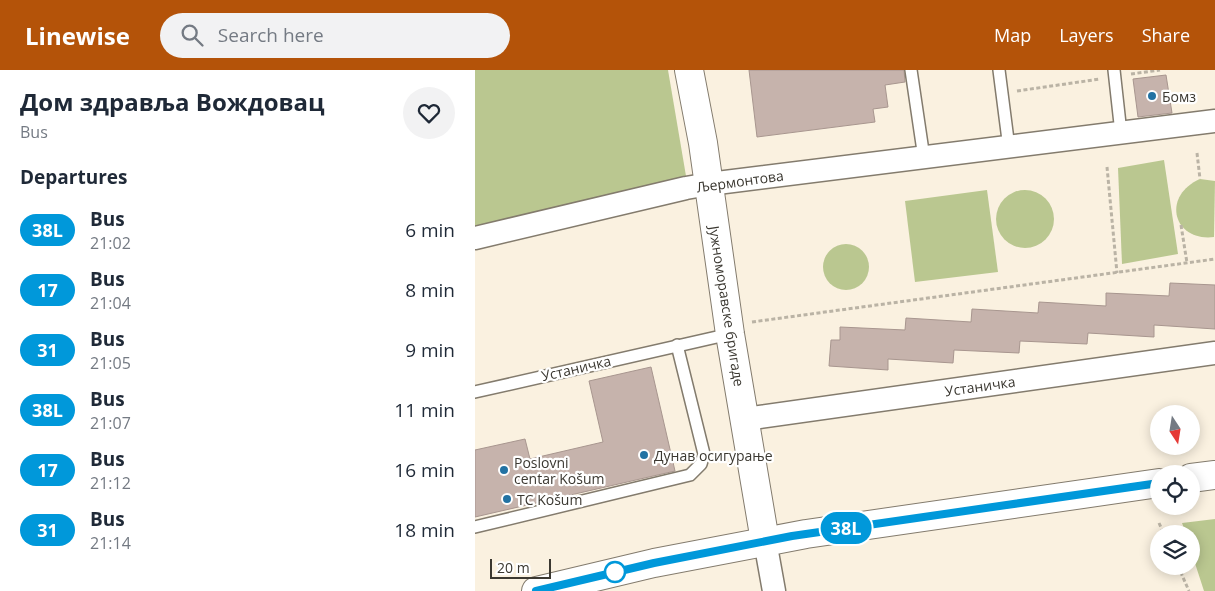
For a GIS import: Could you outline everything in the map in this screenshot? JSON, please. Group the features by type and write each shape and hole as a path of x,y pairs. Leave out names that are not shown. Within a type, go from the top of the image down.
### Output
{"main road":[{"name":"Јужноморавске бригаде","path":"689,70 709,184 730,330 765,541"},
{"path":"1200,477 1215,475"},
{"path":"537,591 654,563 765,541 1150,484"}],"street":[{"name":"Љермонтова","path":"475,238 709,184 1215,121"},
{"name":"Устаничка","path":"745,419 1215,353"},
{"path":"765,541 774,591"}],"lane":[{"path":"911,70 924,158"},
{"path":"999,70 1009,148"},
{"path":"1115,73 1121,133"},
{"name":"Устаничка","path":"475,392 677,345 730,330"},
{"path":"475,527 691,476 701,464 704,454 677,345"}],"path":[{"path":"1002,93 1115,73 1160,70"},
{"path":"1197,153 1200,179"},
{"path":"1107,167 1117,273"},
{"path":"1181,225 1187,263"},
{"path":"730,330 1215,259"},
{"path":"1182,575 1189,591"}],"green space":[{"path":"475,70 668,70 686,176 475,228"},
{"path":"1164,160 1178,254 1122,264 1118,168"},
{"path":"1200,179 1215,181 1214,237 1200,237 1189,232 1181,225 1177,216 1176,206 1180,196 1188,187"},
{"path":"987,190 998,272 915,282 905,201"},
{"path":"1025,190 1041,195 1049,203 1054,219 1049,235 1041,243 1025,248 1009,243 1001,235 996,219 1001,203 1009,195"},
{"path":"841,244 851,244 865,254 869,267 865,280 859,286 851,290 841,290 827,280 823,272 823,262 833,248"},
{"path":"1215,519 1215,591 1204,591 1199,575 1200,525 1183,525 1182,523"}],"building":[{"path":"749,70 904,70 905,82 885,85 888,107 873,109 875,122 757,137"},
{"name":"Бомз","path":"1166,75 1172,113 1138,117 1133,79"},
{"path":"1170,283 1215,285 1215,329 1154,325 1154,337 1088,333 1087,344 1020,341 1019,353 954,350 953,363 888,359 888,370 829,366 831,340 840,340 840,327 905,330 906,318 971,322 972,309 1038,313 1039,302 1106,306 1106,293 1169,296"},
{"path":"651,367 675,471 475,517 475,450 525,439 530,459 603,442 589,381"}],"bus line":[{"name":"38L","path":"536,591 654,563 792,536 1150,484"}],"place":[{"name":"Бомз","path":"1152,96"},
{"name":"Дунав осигурање","path":"644,455"},
{"name":"Poslovni centar Košum","path":"504,470"},
{"name":"TC Košum","path":"507,499"}]}
